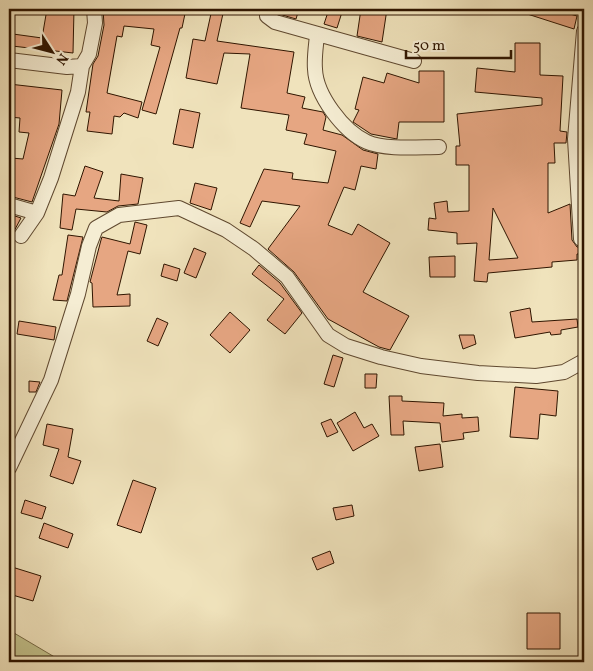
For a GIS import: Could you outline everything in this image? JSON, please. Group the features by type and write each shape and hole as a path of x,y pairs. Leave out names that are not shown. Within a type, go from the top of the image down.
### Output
{"street":[{"path":"21,236 37,213 51,178 72,113 82,66 89,54 94,23 94,9"},
{"path":"268,9 267,16 275,22 414,61"},
{"path":"581,239 575,140 584,31"},
{"path":"317,34 314,69 318,88 342,122 367,142 396,147 439,146"},
{"path":"9,60 68,67 82,66"},
{"path":"9,205 37,213"},
{"path":"9,468 51,380 78,294 89,246 96,228 119,215 179,208 226,230 254,249 287,277 328,335 346,346 381,357 422,366 478,373 536,376 564,372 584,361"}],"shaded area":[{"path":"9,630 63,662 9,662"}],"building":[{"path":"47,9 74,9 73,53 12,46 13,34 42,38"},
{"path":"103,9 186,9 156,114 142,110 160,47 151,45 154,29 124,26 122,37 117,36 107,93 142,102 138,118 124,113 120,117 114,116 112,134 87,131 90,112 86,112 93,64 98,56 104,25"},
{"path":"212,9 224,9 217,41 294,52 287,93 305,97 302,108 323,112 326,117 323,130 342,135 363,150 378,154 376,169 361,166 355,190 344,187 328,225 352,235 358,224 390,243 363,292 409,316 390,350 379,347 328,319 294,272 268,249 300,206 262,201 250,227 240,223 264,169 293,173 292,179 328,183 336,151 304,144 307,134 286,130 289,115 241,108 250,54 224,53 217,84 186,78 193,39 205,41"},
{"path":"277,9 299,9 296,19 279,14"},
{"path":"329,9 343,9 337,28 324,24"},
{"path":"361,9 387,9 382,42 357,36"},
{"path":"518,9 553,9 577,16 574,29 518,11"},
{"path":"515,43 540,43 540,75 563,76 560,131 567,132 566,143 554,143 555,163 548,163 548,213 570,204 572,240 577,247 584,247 584,254 577,254 577,260 552,262 552,267 488,273 487,282 474,281 477,243 457,244 457,233 428,230 429,218 436,219 434,203 447,201 448,212 469,211 469,165 456,165 456,146 460,146 457,114 542,105 542,98 475,92 477,68 515,72","holes":["493,208 518,258 489,260"]},
{"path":"419,71 444,71 444,122 399,122 397,139 371,134 353,122 359,110 355,109 363,77 384,83 387,73 419,83"},
{"path":"9,84 62,90 59,124 32,202 9,196 11,158 23,159 29,133 19,132 20,118 9,117"},
{"path":"180,109 200,113 193,148 173,144"},
{"path":"85,166 103,172 94,198 119,201 121,174 143,178 138,204 118,206 107,212 76,209 72,230 60,228 63,194 75,196"},
{"path":"195,183 217,188 211,210 190,203"},
{"path":"9,214 21,218 12,235 11,248 9,248"},
{"path":"135,222 147,225 140,254 128,251 117,295 130,294 130,306 93,307 92,283 90,282 102,237 130,244"},
{"path":"68,235 83,237 67,301 53,300 59,275 62,275"},
{"path":"194,248 206,253 196,278 184,273"},
{"path":"455,256 455,277 430,277 429,257"},
{"path":"164,264 180,269 177,281 161,276"},
{"path":"259,265 280,283 302,313 285,334 267,320 284,299 252,274"},
{"path":"530,308 532,322 577,319 578,327 561,330 561,334 551,335 550,332 515,338 510,312"},
{"path":"230,312 250,330 230,353 210,335"},
{"path":"157,318 168,323 158,346 147,341"},
{"path":"19,321 56,327 54,340 17,334"},
{"path":"459,335 474,335 476,344 463,349"},
{"path":"333,355 343,358 334,387 324,384"},
{"path":"365,374 377,374 376,388 365,388"},
{"path":"29,381 40,382 36,392 29,392"},
{"path":"515,387 558,391 556,416 540,414 538,439 510,437"},
{"path":"389,396 402,396 402,401 444,403 443,416 462,414 462,418 478,417 479,431 463,433 464,439 442,442 440,423 403,421 404,435 391,435"},
{"path":"355,412 364,428 372,424 379,436 353,451 337,423"},
{"path":"331,419 338,432 327,437 321,423"},
{"path":"47,424 73,429 68,457 81,461 73,484 50,476 59,449 43,445"},
{"path":"440,444 443,467 419,471 415,447"},
{"path":"133,480 156,488 141,533 117,525"},
{"path":"25,500 46,507 42,519 21,513"},
{"path":"352,505 354,516 336,520 333,508"},
{"path":"44,523 73,534 68,548 39,538"},
{"path":"330,551 334,563 317,570 312,558"},
{"path":"12,567 41,576 33,601 9,594 9,576"},
{"path":"527,613 560,613 560,649 527,649"}]}
